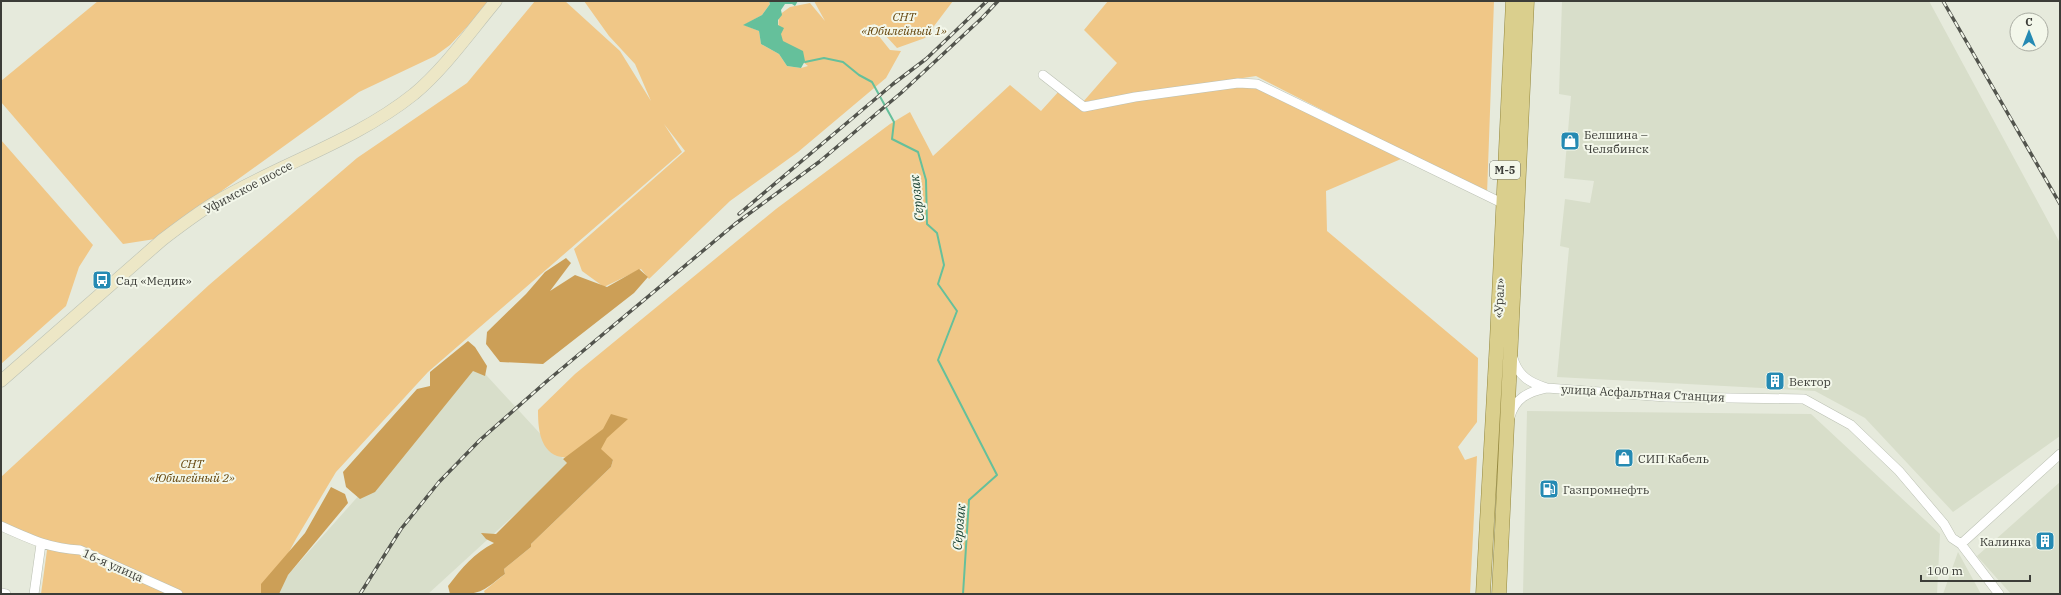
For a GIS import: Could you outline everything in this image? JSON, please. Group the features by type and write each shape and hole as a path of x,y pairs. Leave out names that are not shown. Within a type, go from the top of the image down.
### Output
{"main road":[{"name":"Уфимское шоссе","path":"1,381 162,240 188,220 215,203 342,139 387,113 414,93 438,70 496,1"},
{"name":"«Урал»","path":"1483,594 1504,204 1513,1"},
{"name":"«Урал»","path":"1499,594 1527,1"}],"street":[{"path":"1043,75 1084,107 1135,97 1238,83 1257,84 1504,204"},
{"name":"улица Асфальтная Станция","path":"1511,351 1515,366 1522,376 1533,384 1547,388 1666,397 1804,399 1851,425 1899,471 1944,524 1952,538 1961,544 1998,594"},
{"path":"1506,434 1511,414 1517,402 1533,391 1547,388"},
{"path":"1961,544 2060,454"},
{"name":"16-я улица","path":"1,526 41,544 63,549 80,550 178,594"},
{"path":"34,594 41,544"},
{"path":"1,593 6,594"}],"shaded area":[{"path":"769,1 798,1 795,6 792,4 785,4 781,10 782,15 778,20 778,25 784,28 781,34 783,41 803,51 805,61 801,68 787,66 779,54 761,44 759,31 743,25 762,15 770,4"},
{"path":"1562,1 1929,1 2060,243 2060,436 1953,512 1865,418 1815,391 1557,377 1569,248 1560,246 1565,199 1590,203 1594,181 1564,178 1571,96 1559,94"},
{"path":"566,258 571,263 550,291 575,275 607,287 639,269 648,277 634,293 543,364 500,362 486,344 487,332 526,294 545,272"},
{"path":"468,341 475,347 487,366 485,376 473,371 375,492 360,499 346,487 343,472 417,389 430,386 430,372"},
{"path":"476,364 569,465 428,594 271,594"},
{"path":"1527,411 1811,414 1940,534 1937,594 1523,594"},
{"path":"611,414 628,419 607,438 601,449 613,460 611,467 531,544 531,547 504,569 505,574 485,589 475,593 450,594 448,586 463,567 480,551 494,543 486,539 481,533 496,534 567,463 563,459 603,429"},
{"path":"2060,482 2060,594 2011,594 1977,556"},
{"path":"331,487 345,494 348,503 288,575 279,594 261,594 261,584 305,533"},
{"path":"1958,552 1981,594 1943,594"}],"green space":[{"path":"98,1 491,1 450,45 435,56 359,92 155,239 123,244 1,102 1,81"},
{"name":"СНТ «Юбилейный 2»","path":"535,1 565,1 620,51 651,101 635,64 609,36 584,1 769,1 770,4 762,15 744,25 759,31 761,44 779,54 787,66 801,68 808,66 784,45 779,33 779,15 790,7 810,3 825,21 814,1 953,1 925,38 897,48 875,24 870,25 890,50 901,51 886,78 798,152 730,201 649,279 641,269 604,287 582,271 574,249 685,151 664,124 682,152 428,372 336,472 296,539 266,594 41,594 48,543 1,523 1,477 209,285 357,158 467,83"},
{"path":"1108,1 1494,1 1487,194 1256,76 1083,102 1117,63 1084,30"},
{"path":"1010,85 1041,111 1060,90 1079,105 1253,86 1265,88 1401,159 1326,191 1327,231 1478,358 1477,422 1458,447 1465,460 1477,456 1470,594 485,594 484,591 505,574 504,569 531,547 531,544 611,467 613,460 557,456 551,453 543,443 539,430 538,410 575,374 776,209 890,124 910,112 933,156"},
{"path":"1,140 93,245 79,267 66,306 1,364"},
{"path":"467,592 485,594 465,594"}],"waterway":[{"name":"Серозак","path":"805,62 824,58 843,62 859,75 872,82 894,122 892,139 918,152 926,180 927,224 937,233 944,265 938,284 957,311 938,360 997,475 969,500 963,594"}],"railway":[{"path":"739,214 893,84 926,59 987,1"},
{"path":"360,594 401,529 439,482 480,440 547,381 735,224 819,162 901,93 982,18 998,1"},
{"path":"1943,1 2060,204"}],"place":[{"name":"Белшина – Челябинск","path":"1570,141"},
{"name":"Сад «Медик»","path":"102,280"},
{"name":"Вектор","path":"1775,381"},
{"name":"СИП Кабель","path":"1624,458"},
{"name":"Газпромнефть","path":"1549,489"},
{"name":"Калинка","path":"2045,541"}],"park label":[{"name":"СНТ «Юбилейный 1»","path":"904,23"}]}
